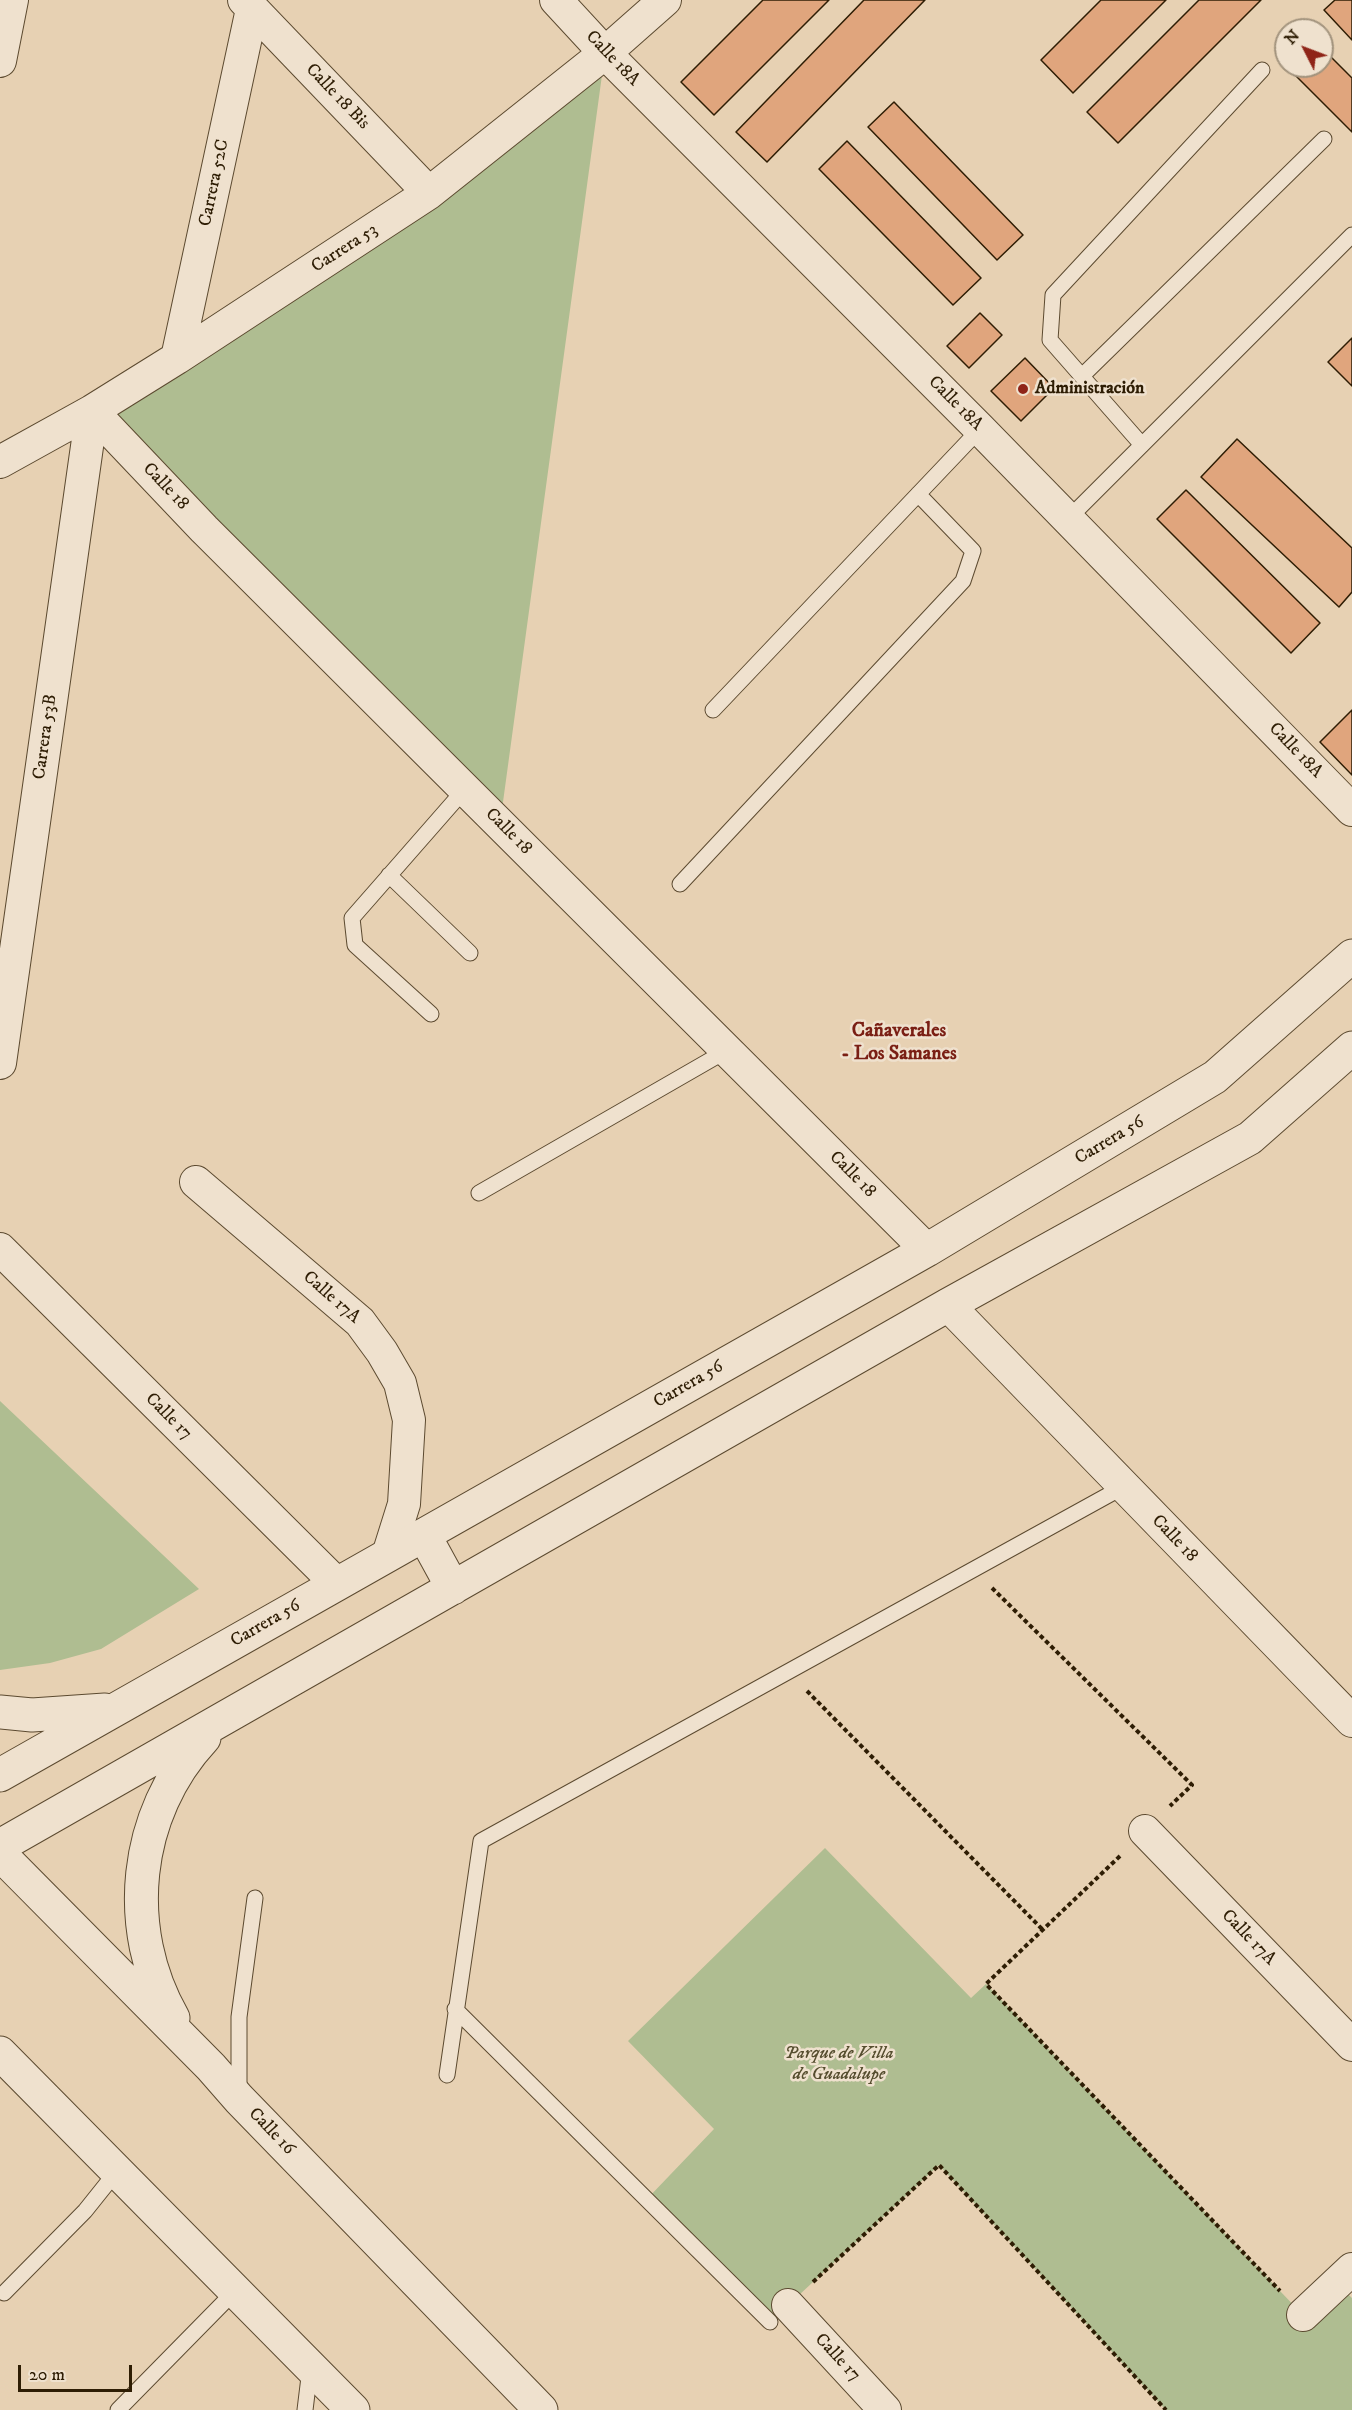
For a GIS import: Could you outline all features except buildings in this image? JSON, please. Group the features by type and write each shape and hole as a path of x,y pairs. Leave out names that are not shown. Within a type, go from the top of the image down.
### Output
{"street":[{"path":"0,61 12,0"},
{"name":"Calle 18A","path":"556,0 605,53 980,429 1352,810"},
{"name":"Carrera 53","path":"0,462 92,411 177,358 429,193 605,53 665,0"},
{"name":"Calle 18 Bis","path":"248,4 429,193"},
{"name":"Carrera 52C","path":"177,358 248,4"},
{"name":"Calle 18","path":"92,411 213,537 927,1250"},
{"name":"Carrera 53B","path":"0,1064 92,411"},
{"name":"Carrera 56","path":"0,1775 927,1250 1215,1077 1352,956"},
{"path":"0,1846 948,1305 1250,1138 1352,1048"},
{"name":"Calle 17A","path":"196,1182 360,1322 382,1352 400,1383 409,1420 404,1504 388,1556"},
{"name":"Calle 17","path":"0,1249 337,1584"},
{"name":"Calle 18","path":"948,1305 1352,1721"},
{"path":"424,1535 453,1587"},
{"path":"0,1713 32,1715 116,1709"},
{"path":"211,2067 172,2017 158,1988 148,1957 142,1926 140,1894 143,1862 150,1831 162,1800 177,1772 196,1746 218,1723"},
{"name":"Calle 17A","path":"1145,1831 1352,2045"},
{"name":"Calle 16","path":"0,1854 211,2067 239,2099 541,2410"},
{"path":"0,2053 353,2410"},
{"path":"0,2070 51,2106"},
{"path":"1303,2315 1352,2269"},
{"name":"Calle 17","path":"779,2313 885,2410"}],"lane":[{"path":"1142,445 1050,340 1053,295 1262,70"},
{"path":"1082,376 1324,139"},
{"path":"1068,519 1352,236"},
{"path":"712,710 980,429"},
{"path":"680,884 963,581 974,551 918,494"},
{"path":"431,1014 355,945 352,918 465,789"},
{"path":"389,876 470,953"},
{"path":"479,1193 726,1051"},
{"path":"447,2075 481,1841 1123,1487"},
{"path":"239,2099 239,2017 255,1898"},
{"path":"455,2009 779,2313"},
{"path":"4,2293 85,2211 117,2171"},
{"path":"118,2410 236,2291"},
{"path":"305,2410 310,2367"}],"path":[{"path":"973,1569 1192,1785 986,1984 1303,2315"},
{"path":"787,1672 1043,1930"},
{"path":"779,2313 939,2164 1166,2410"}],"green space":[{"path":"605,53 500,824 92,411"},
{"path":"0,1401 199,1589 101,1649 50,1663 0,1670"},
{"name":"Parque de Villa de Guadalupe","path":"825,1848 971,1998 986,1984 1303,2315 1337,2283 1352,2298 1352,2410 1166,2410 939,2165 770,2322 647,2199 714,2129 628,2041"}],"place":[{"name":"Administración","path":"1023,389"}],"district":[{"name":"Cañaverales - Los Samanes","path":"899,1044"}]}
